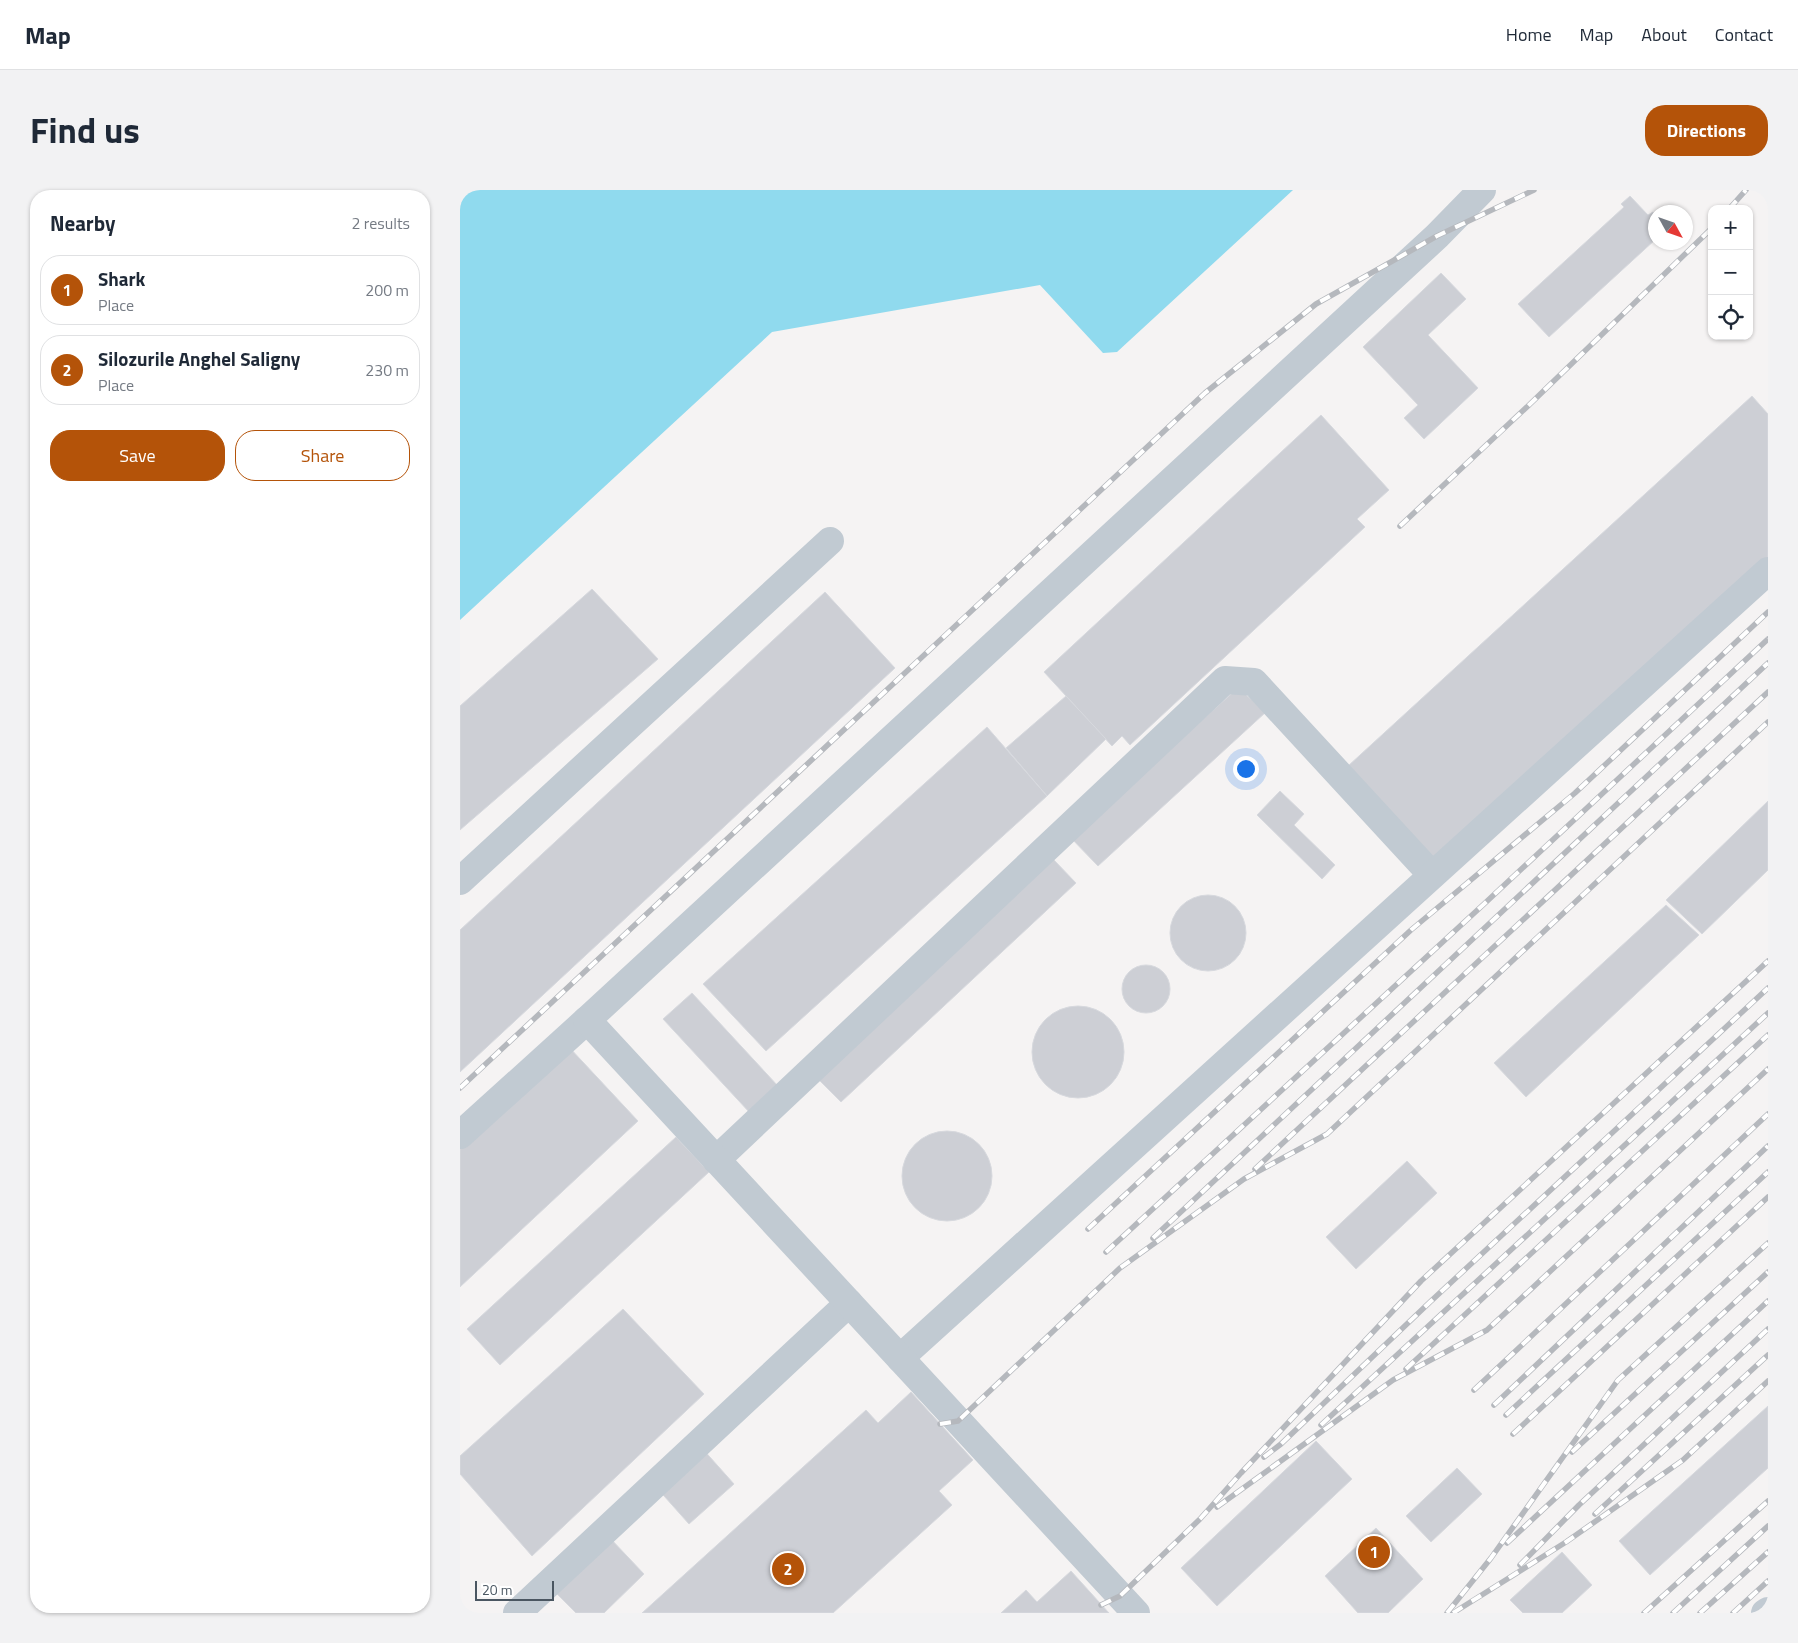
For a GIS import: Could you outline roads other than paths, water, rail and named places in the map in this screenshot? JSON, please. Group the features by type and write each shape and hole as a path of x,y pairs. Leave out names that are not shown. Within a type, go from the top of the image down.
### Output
{"lane":[{"path":"460,1135 1437,236 1482,190"},
{"path":"460,881 830,541"},
{"path":"900,1358 1768,571"},
{"path":"716,1160 1225,680 1254,682 1432,875"},
{"path":"586,1020 1136,1613"},
{"path":"517,1613 849,1303"}],"water":[{"path":"460,190 1293,190 1117,352 1103,353 1040,285 772,332 460,620"}],"railway":[{"path":"460,1088 1205,393 1316,304 1437,236 1534,190"},
{"path":"1733,205 1746,190"},
{"path":"1400,526 1529,405 1708,232"},
{"path":"1088,1229 1411,930 1575,793 1768,612"},
{"path":"1106,1252 1768,639"},
{"path":"1153,1238 1768,663"},
{"path":"1255,1169 1768,692"},
{"path":"940,1424 958,1421 1120,1268 1244,1179 1327,1134 1768,722"},
{"path":"1101,1605 1120,1596 1200,1519 1421,1281 1768,961"},
{"path":"1264,1457 1281,1444 1430,1302 1768,988"},
{"path":"1321,1425 1768,1013"},
{"path":"1406,1369 1768,1035"},
{"path":"1217,1507 1393,1380 1487,1330 1768,1069"},
{"path":"1474,1390 1768,1114"},
{"path":"1494,1405 1768,1146"},
{"path":"1506,1415 1768,1172"},
{"path":"1513,1434 1768,1197"},
{"path":"1447,1613 1491,1558 1618,1380 1768,1243"},
{"path":"1572,1452 1768,1272"},
{"path":"1507,1543 1768,1301"},
{"path":"1520,1565 1579,1505 1768,1329"},
{"path":"1595,1514 1768,1355"},
{"path":"1453,1613 1566,1542 1683,1460 1768,1381"},
{"path":"1644,1613 1768,1501"},
{"path":"1673,1613 1768,1526"},
{"path":"1700,1613 1768,1552"},
{"path":"1733,1613 1768,1581"}],"place":[{"name":"Shark","path":"1374,1552"},
{"name":"Silozurile Anghel Saligny","path":"788,1569"}]}
